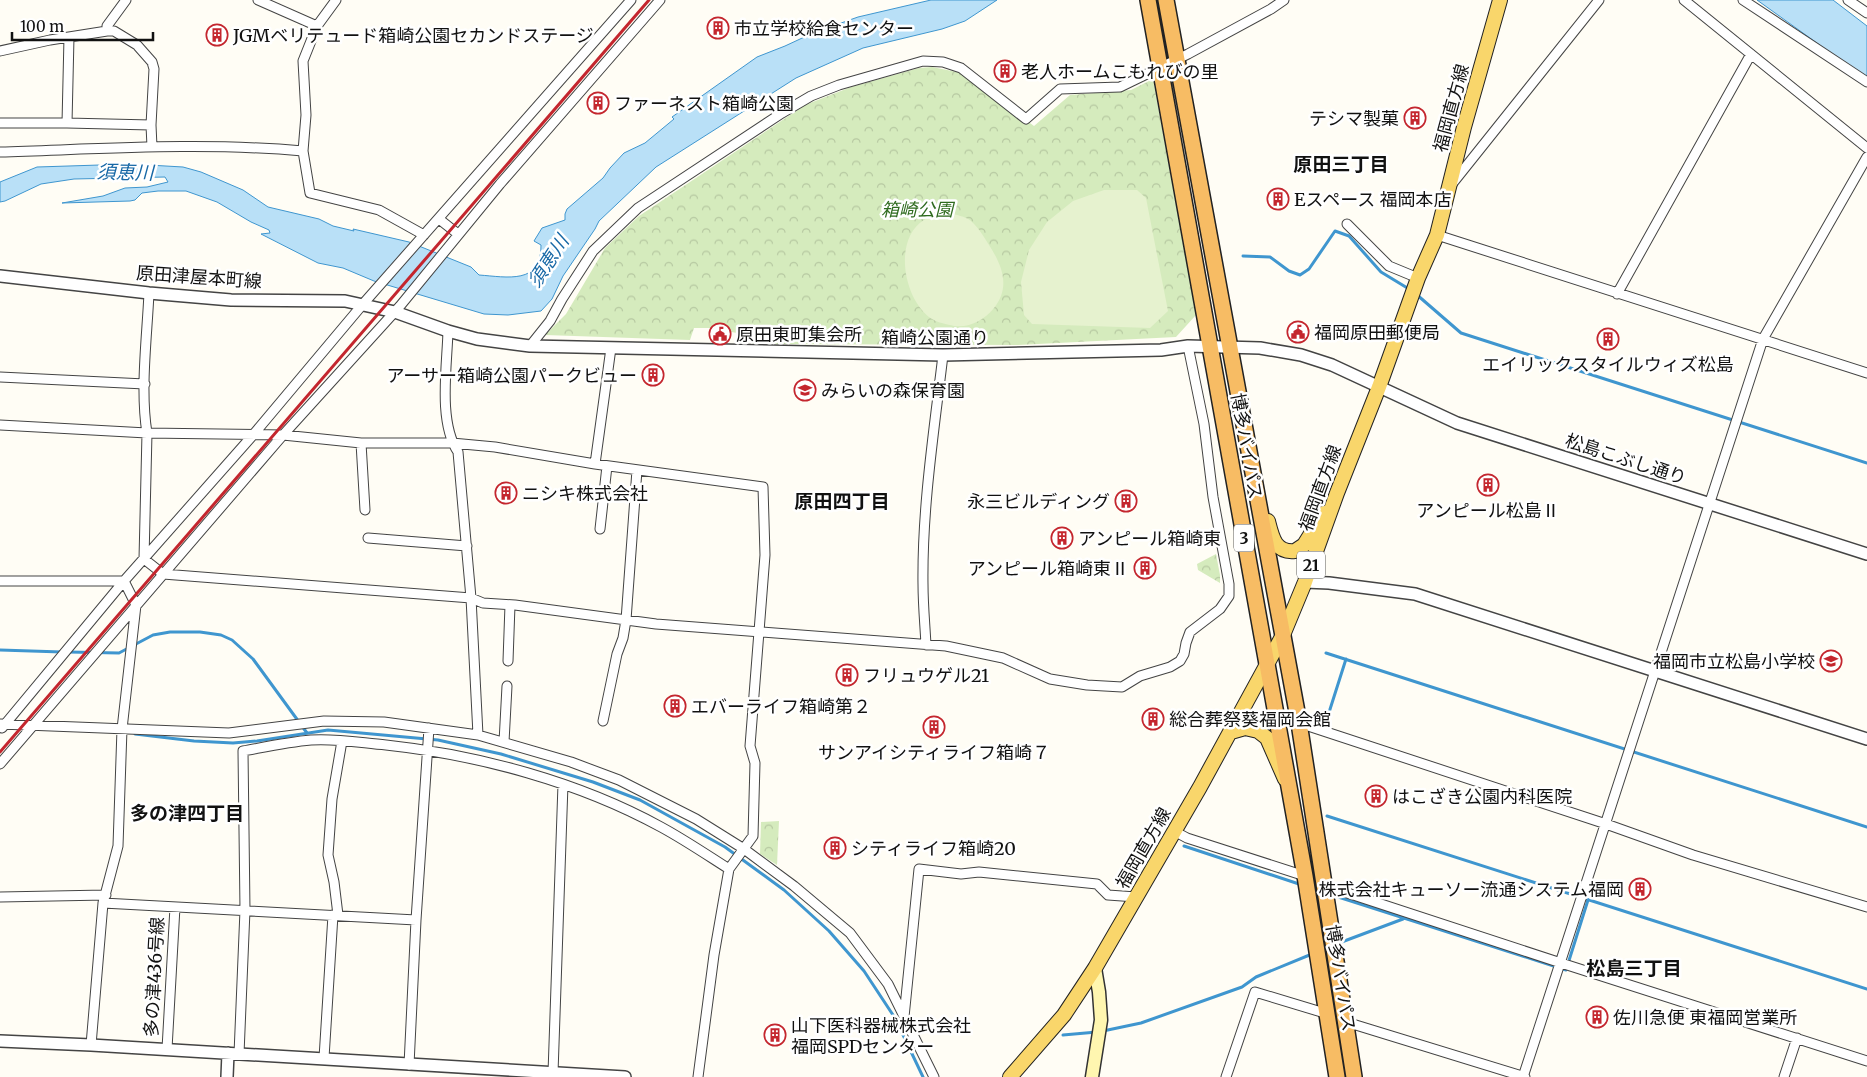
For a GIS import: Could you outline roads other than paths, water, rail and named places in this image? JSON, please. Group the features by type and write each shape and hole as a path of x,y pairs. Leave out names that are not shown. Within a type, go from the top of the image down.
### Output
{"highway":[{"name":"博多バイパス","path":"1148,0 1305,876 1337,1077"},
{"name":"博多バイパス","path":"1166,0 1299,723 1326,886 1354,1077"}],"main road":[{"name":"福岡直方線","path":"1010,1077 1064,1015 1095,968 1231,732 1283,635 1379,387 1418,278 1437,235 1500,0"},
{"path":"1242,418 1254,458 1274,544 1290,552 1300,549 1337,493"},
{"path":"1231,732 1245,728 1258,731 1267,738 1290,792"},
{"path":"1092,1077 1101,1020 1095,968"}],"street":[{"path":"108,31 108,26 126,0"},
{"path":"258,0 317,26"},
{"path":"336,0 317,26 303,61 306,115 303,151 310,193 379,210 424,235"},
{"path":"2,726 366,300 631,0"},
{"path":"0,764 283,435 398,309 458,234 660,0"},
{"path":"530,346 550,321 562,298 593,251 638,208 811,96 839,85 923,61 943,62 961,68 1026,119 1060,89 1120,87 1177,60 1284,0"},
{"path":"1449,188 1599,0"},
{"path":"1684,0 1867,148"},
{"path":"1743,0 1867,82"},
{"path":"1848,0 1867,13"},
{"path":"0,51 108,31 114,31 137,45 152,62 154,69 150,125 152,147"},
{"path":"67,123 69,37"},
{"path":"1617,294 1751,54"},
{"path":"0,123 150,125"},
{"path":"0,152 152,147 258,147 303,151"},
{"path":"1346,1022 1524,1077 1764,339 1867,157"},
{"path":"439,219 458,234"},
{"path":"1347,224 1389,266 1418,278"},
{"path":"1437,235 1867,373"},
{"name":"原田津屋本町線","path":"0,276 149,293 231,300 366,300 398,309"},
{"path":"144,559 146,433 144,419 149,293"},
{"name":"箱崎公園通り","path":"398,309 448,331 493,342 530,346 943,355 1161,350 1188,346 1211,348"},
{"path":"448,331 445,416 452,444 458,452 471,598 478,735"},
{"path":"144,559 163,574 471,598 483,603 626,620 760,633 946,646 1003,658 1050,679 1106,687 1122,687 1140,676 1170,667 1180,661 1190,632 1220,609 1229,596 1229,584 1213,497 1204,424 1188,346"},
{"path":"596,464 610,348"},
{"path":"1211,348 1260,348 1301,355 1332,366 1379,387"},
{"path":"926,645 923,584 924,545 943,355"},
{"path":"0,377 145,384"},
{"name":"松島こぶし通り","path":"1379,387 1458,422 1867,554"},
{"path":"0,426 146,433 283,435 361,443 452,444 495,447 607,466 762,487 765,556 750,746 755,762 753,836 731,868 714,955 698,1077"},
{"path":"361,443 365,510"},
{"path":"600,529 607,466"},
{"path":"603,721 626,620 637,470"},
{"path":"368,538 467,546"},
{"path":"0,581 124,581"},
{"path":"91,1045 104,899 118,846 122,729 136,605 124,581"},
{"path":"1305,582 1329,583 1415,594 1867,739"},
{"path":"508,661 510,605"},
{"path":"504,742 507,686"},
{"path":"2,726 228,733 324,721 384,722 429,731 478,735 571,762 619,780 696,819 794,886 850,933 888,984 934,1077"},
{"path":"1299,723 1770,879 1867,907"},
{"path":"409,1065 416,920 429,731"},
{"path":"227,1077 234,1053 245,910 243,751 311,740 342,741 428,748 493,763 563,784 609,802 661,827 731,868"},
{"path":"324,1058 335,915 334,882 328,855 332,799 342,741"},
{"path":"553,1073 563,784"},
{"path":"1174,831 1187,838 1305,876"},
{"path":"904,1017 918,869 961,874 979,872 1098,884 1108,895 1136,897"},
{"path":"1326,886 1867,1060"},
{"path":"0,897 104,899 174,907 416,920"},
{"name":"多の津436号線","path":"167,1049 174,907"},
{"path":"1226,1077 1255,992 1328,1014"},
{"path":"1784,1077 1797,1038"},
{"path":"0,1041 324,1058 409,1065 462,1073 553,1073 625,1077"}],"water":[{"name":"須恵川","path":"931,0 997,0 965,21 942,29 863,48 796,78 656,167 599,221 563,276 552,299 541,311 508,315 484,314 374,281 343,268 318,263 261,234 270,233 269,230 217,202 186,191 142,193 135,200 130,201 62,203 103,196 125,188 147,187 168,182 165,177 74,179 41,184 0,202 0,182 37,167 131,164 183,167 201,172 243,190 268,207 319,219 333,226 409,242 471,267 479,275 521,276 529,273 536,267 540,258 541,245 534,241 542,228 565,220 567,209 603,178 624,153 645,143 674,119 672,117 757,57 813,33 858,17"},
{"path":"1757,0 1833,0 1867,26 1867,79"}],"waterway":[{"path":"1243,256 1270,257 1289,271 1300,275 1309,269 1335,231 1349,236 1381,272 1409,289"},
{"path":"1416,294 1461,333 1867,463"},
{"path":"68,652 119,653 153,635 170,632 200,632 221,635 232,640 253,659 307,733"},
{"path":"0,650 62,652"},
{"path":"1326,653 1867,827"},
{"path":"1325,725 1346,659"},
{"path":"135,734 194,741 233,743 328,730 438,740 501,754 593,782 640,800 725,847 784,890 829,931 864,971 895,1018 923,1077"},
{"path":"1327,816 1867,989"},
{"path":"1184,846 1302,885"},
{"path":"1332,895 1566,970 1588,900"},
{"path":"1339,943 1403,919"},
{"path":"1103,1031 1141,1023 1242,987 1256,977 1312,954"},
{"path":"1063,1035 1097,1032"}],"railway":[{"path":"0,752 649,0"}],"place":[{"name":"市立学校給食センター","path":"718,28"},
{"name":"JGMベリテュード箱崎公園セカンドステージ","path":"217,35"},
{"name":"老人ホームこもれびの里","path":"1005,71"},
{"name":"ファーネスト箱崎公園","path":"598,103"},
{"name":"テシマ製菓","path":"1415,118"},
{"name":"Eスペース 福岡本店","path":"1278,199"},
{"name":"福岡原田郵便局","path":"1298,332"},
{"name":"原田東町集会所","path":"720,334"},
{"name":"エイリックスタイルウィズ松島","path":"1608,339"},
{"name":"アーサー箱崎公園パークビュー","path":"653,375"},
{"name":"みらいの森保育園","path":"805,390"},
{"name":"アンピール松島Ⅱ","path":"1488,485"},
{"name":"ニシキ株式会社","path":"506,493"},
{"name":"永三ビルディング","path":"1126,501"},
{"name":"アンピール箱崎東","path":"1062,538"},
{"name":"アンピール箱崎東Ⅱ","path":"1145,568"},
{"name":"福岡市立松島小学校","path":"1831,661"},
{"name":"フリュウゲル21","path":"847,675"},
{"name":"エバーライフ箱崎第２","path":"675,706"},
{"name":"総合葬祭葵福岡会館","path":"1153,719"},
{"name":"サンアイシティライフ箱崎７","path":"934,727"},
{"name":"はこざき公園内科医院","path":"1376,796"},
{"name":"シティライフ箱崎20","path":"835,848"},
{"name":"株式会社キューソー流通システム福岡","path":"1640,889"},
{"name":"佐川急便 東福岡営業所","path":"1597,1017"},
{"name":"山下医科器械株式会社 福岡SPDセンター","path":"775,1035"}],"district":[{"name":"原田三丁目","path":"1341,164"},
{"name":"原田四丁目","path":"842,501"},
{"name":"多の津四丁目","path":"187,813"},
{"name":"松島三丁目","path":"1634,968"}],"park label":[{"name":"箱崎公園","path":"917,209"}]}
